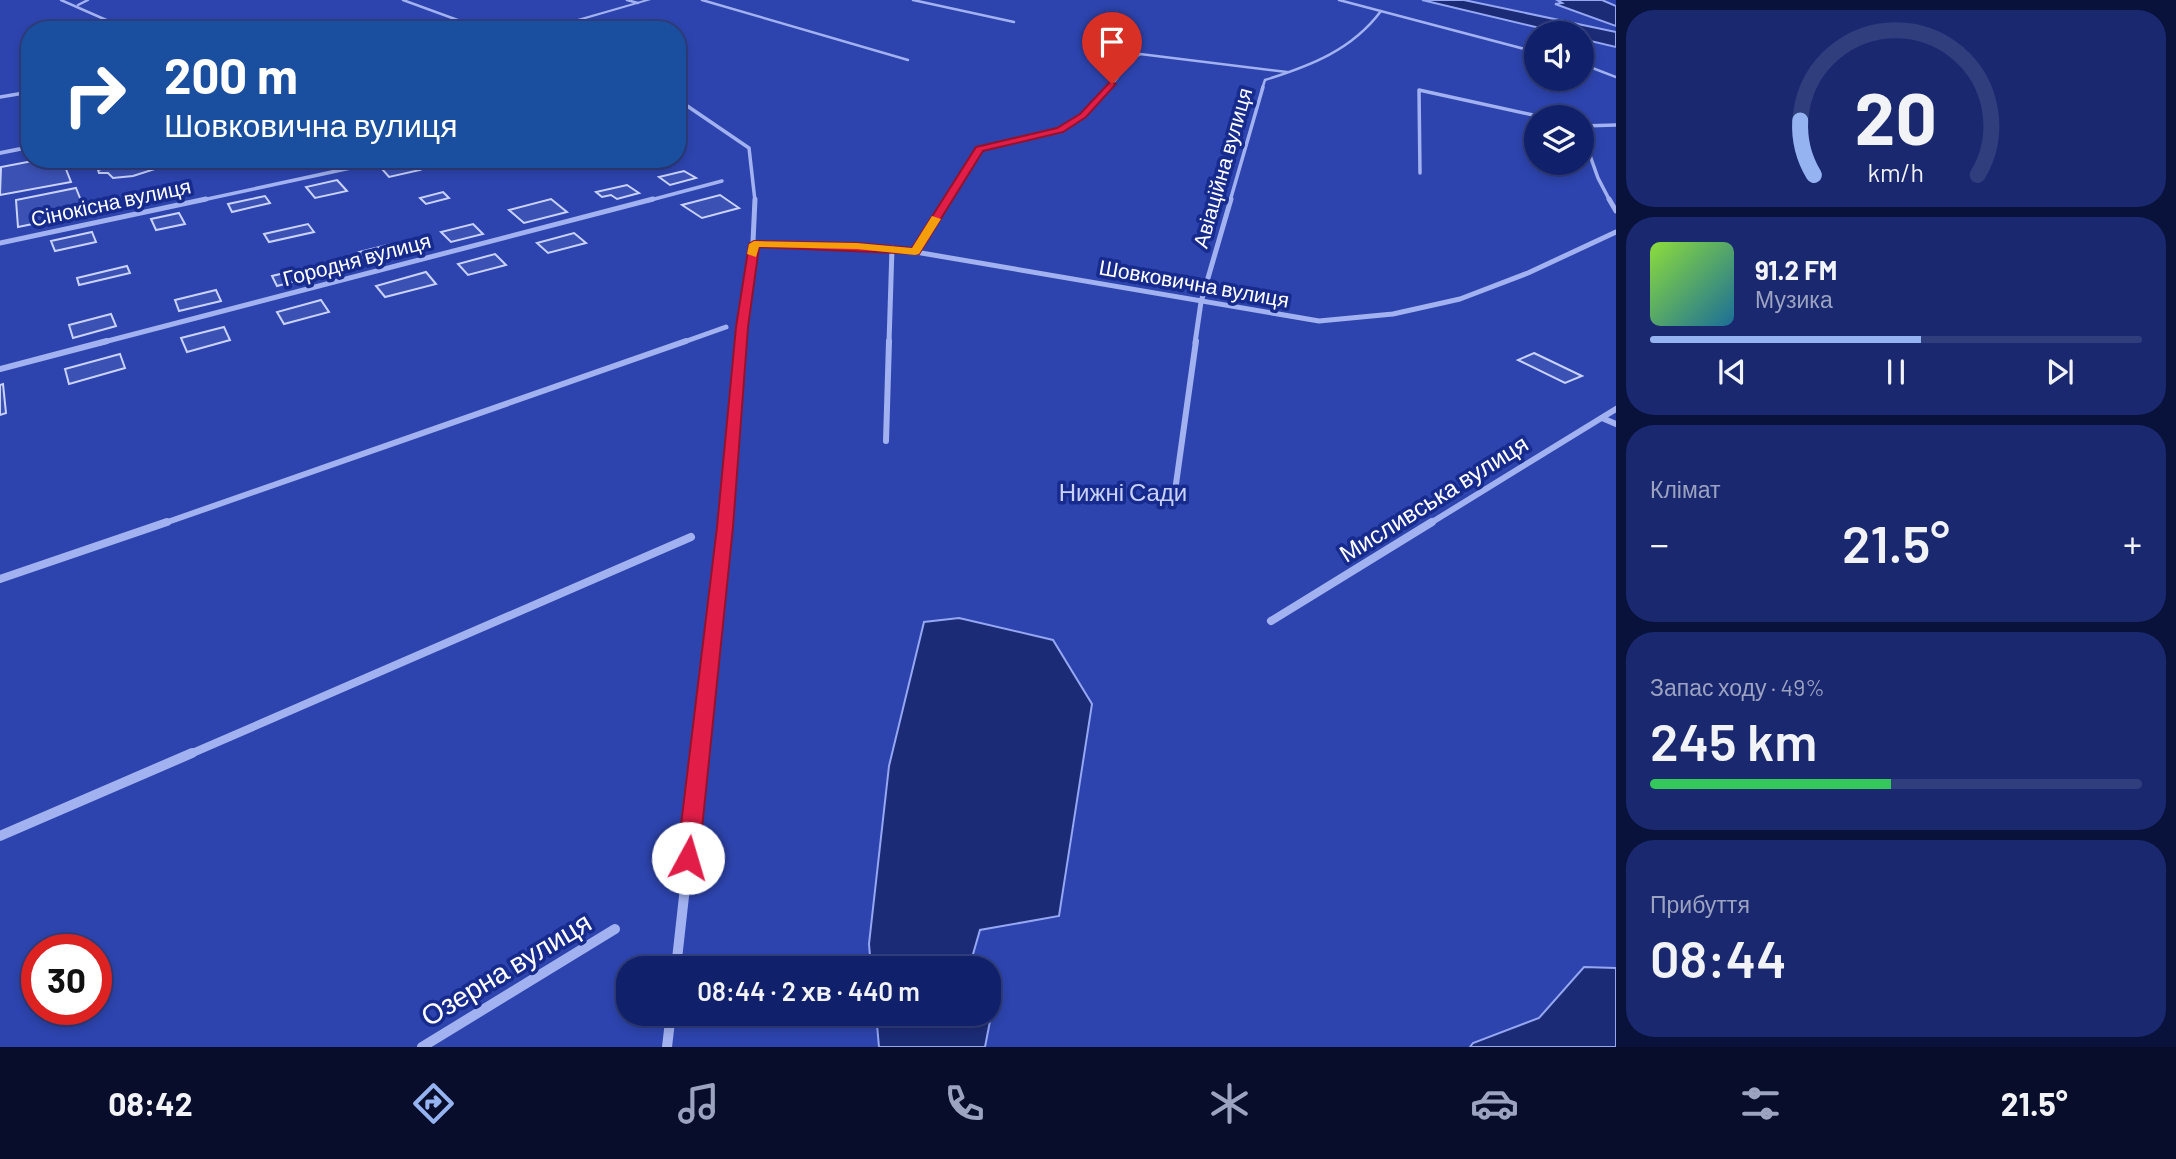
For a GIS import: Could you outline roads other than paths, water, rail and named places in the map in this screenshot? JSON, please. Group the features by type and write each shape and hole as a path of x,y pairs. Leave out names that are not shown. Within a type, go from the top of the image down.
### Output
{"street":[{"path":"61,0 111,21"},
{"path":"78,5 88,0"},
{"path":"403,0 460,21"},
{"path":"627,0 638,3"},
{"path":"573,21 649,0"},
{"path":"702,0 908,60"},
{"path":"914,0 1014,22"},
{"path":"1339,0 1524,48"},
{"name":"Авіаційна вулиця","path":"1176,484 1201,302 1265,80 1322,60 1374,23 1381,11"},
{"path":"915,252 979,149 1060,130 1083,116 1127,68 1130,60 1140,54 1291,73"},
{"path":"1594,69 1616,77"},
{"path":"1420,173 1419,90 1524,113"},
{"path":"0,97 21,94"},
{"path":"677,956 725,527 742,327 754,244 754,173 749,148 686,105"},
{"path":"1594,125 1616,125"},
{"path":"0,153 21,150"},
{"path":"1594,167 1616,211"},
{"name":"Сінокісна вулиця","path":"0,243 350,168"},
{"name":"Городня вулиця","path":"0,369 722,181"},
{"name":"Шовковична вулиця","path":"754,244 892,248 1320,321 1376,317 1437,306 1484,291 1616,232"},
{"path":"886,440 892,248"},
{"path":"0,579 360,457 726,327"},
{"name":"Мисливська вулиця","path":"1271,621 1616,410"},
{"path":"1602,418 1616,424"},
{"path":"0,836 691,537"},
{"name":"Озерна вулиця","path":"422,1047 615,929"},
{"path":"667,1047 669,1026"}],"park label":[{"name":"Нижні Сади","path":"1123,493"}]}
